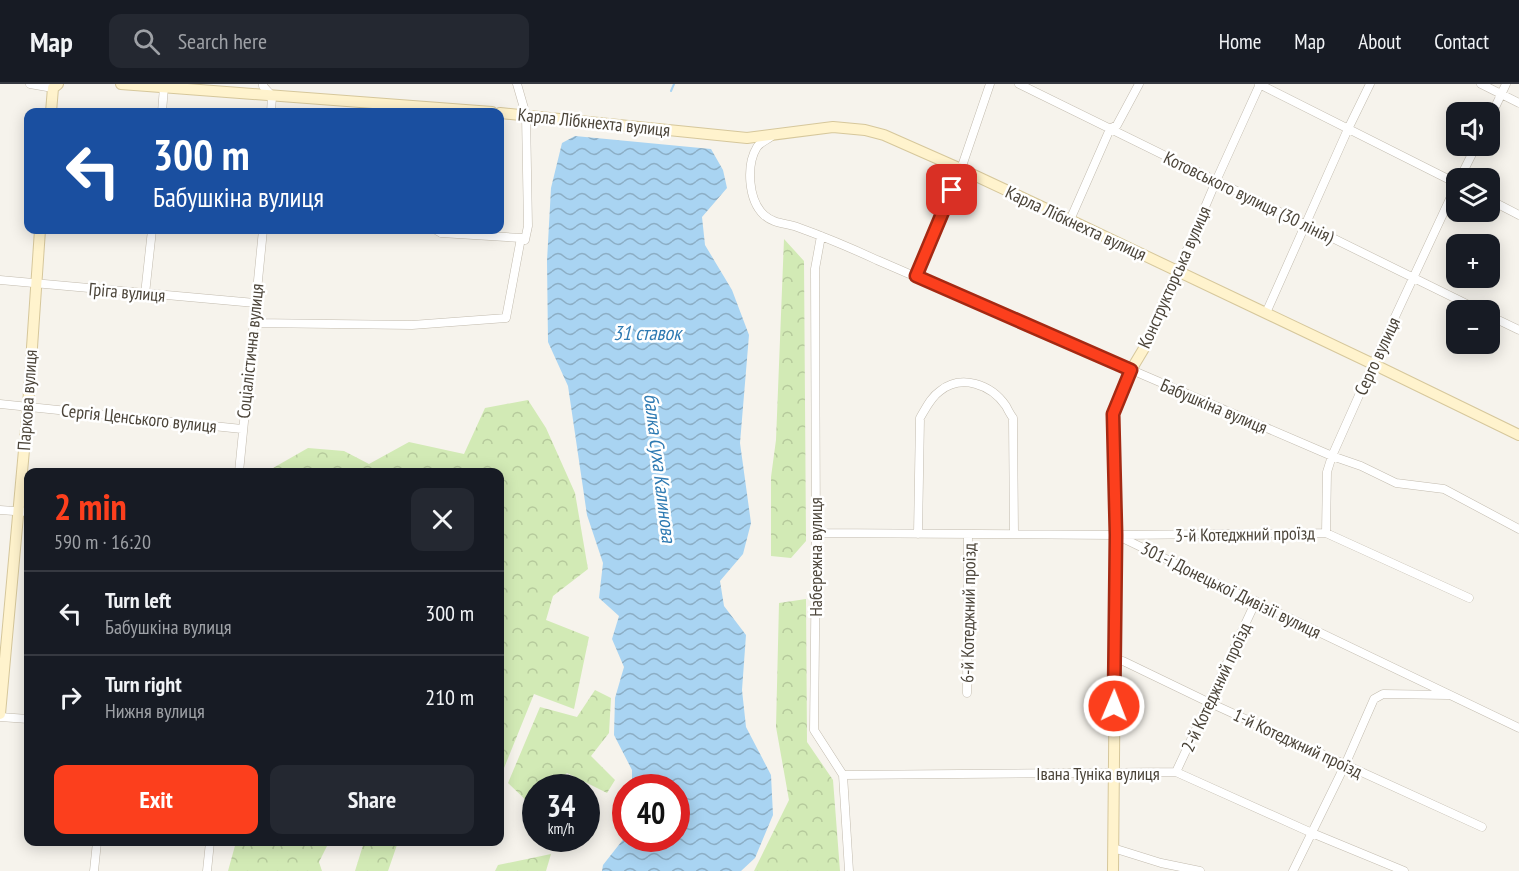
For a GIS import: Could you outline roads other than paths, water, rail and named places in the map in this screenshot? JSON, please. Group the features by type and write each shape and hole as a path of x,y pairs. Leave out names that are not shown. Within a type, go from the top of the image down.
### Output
{"street":[{"path":"30,84 55,86 52,108"},
{"name":"Карла Лібкнехта вулиця","path":"121,84 437,108"},
{"path":"263,84 272,96 271,108"},
{"path":"441,234 525,240 528,226 526,115 517,84"},
{"path":"916,276 961,169 990,84"},
{"name":"Котовського вулиця (30 лiнiя)","path":"1019,84 1458,300"},
{"path":"1070,220 1110,129 1117,125 1139,84"},
{"path":"1260,84 1446,180"},
{"name":"Конструкторська вулиця","path":"1113,871 1116,535 1113,414 1131,370 1146,345 1260,84"},
{"path":"1266,313 1370,84"},
{"path":"1481,84 1519,103"},
{"path":"1497,102 1506,84"},
{"path":"162,108 164,87"},
{"name":"Карла Лібкнехта вулиця","path":"504,113 747,138 833,127 865,130 884,135 1178,271 1519,435"},
{"name":"Бабушкіна вулиця","path":"773,136 759,145 753,154 749,175 757,207 770,219 821,236 916,276 1396,483 1444,489 1519,529"},
{"path":"1500,205 1519,215"},
{"name":"Серго вулиця","path":"1326,533 1327,472 1332,456 1446,207"},
{"name":"Паркова вулиця","path":"25,468 40,234"},
{"path":"145,294 152,234"},
{"name":"Соціалістична вулиця","path":"239,468 263,234"},
{"name":"Набережна вулиця","path":"821,236 815,269 814,730 843,775 849,871"},
{"path":"253,323 412,325 506,318 521,238"},
{"name":"Гріга вулиця","path":"0,280 255,303"},
{"path":"1500,321 1519,330"},
{"path":"918,534 920,418 939,391 952,383 967,381 981,385 995,394 1013,418 1014,534"},
{"name":"Сергія Ценського вулиця","path":"0,404 242,429"},
{"name":"Паркова вулиця","path":"0,716 24,486"},
{"path":"0,510 23,512"},
{"name":"301-ї Донецької Дивізії вулиця","path":"816,533 1116,535 1519,728"},
{"name":"3-й Котеджний проїзд","path":"1116,535 1326,533 1469,598"},
{"name":"6-й Котеджний проїзд","path":"967,693 969,534"},
{"name":"2-й Котеджний проїзд","path":"1176,772 1256,601"},
{"name":"1-й Котеджний проїзд","path":"1115,662 1123,661 1482,827"},
{"path":"1293,871 1345,765 1374,699 1383,694 1452,696"},
{"path":"0,716 24,719"},
{"name":"Івана Туніка вулиця","path":"843,775 1176,772 1404,871"},
{"path":"94,871 97,846"},
{"path":"207,871 210,846"},
{"path":"1113,848 1161,863 1200,871"}],"water":[{"name":"31 ставок","path":"575,136 711,149 723,170 727,188 702,217 705,245 732,290 749,335 740,443 751,523 743,554 720,581 724,606 746,635 742,690 746,727 771,775 773,815 755,858 741,871 602,871 603,865 613,852 690,852 690,774 632,774 614,735 615,698 624,667 612,639 619,616 599,598 603,563 587,515 568,386 548,342 547,261 551,188 562,143"}],"waterway":[{"name":"балка Суха Калинова","path":"671,91 674,84"}]}
